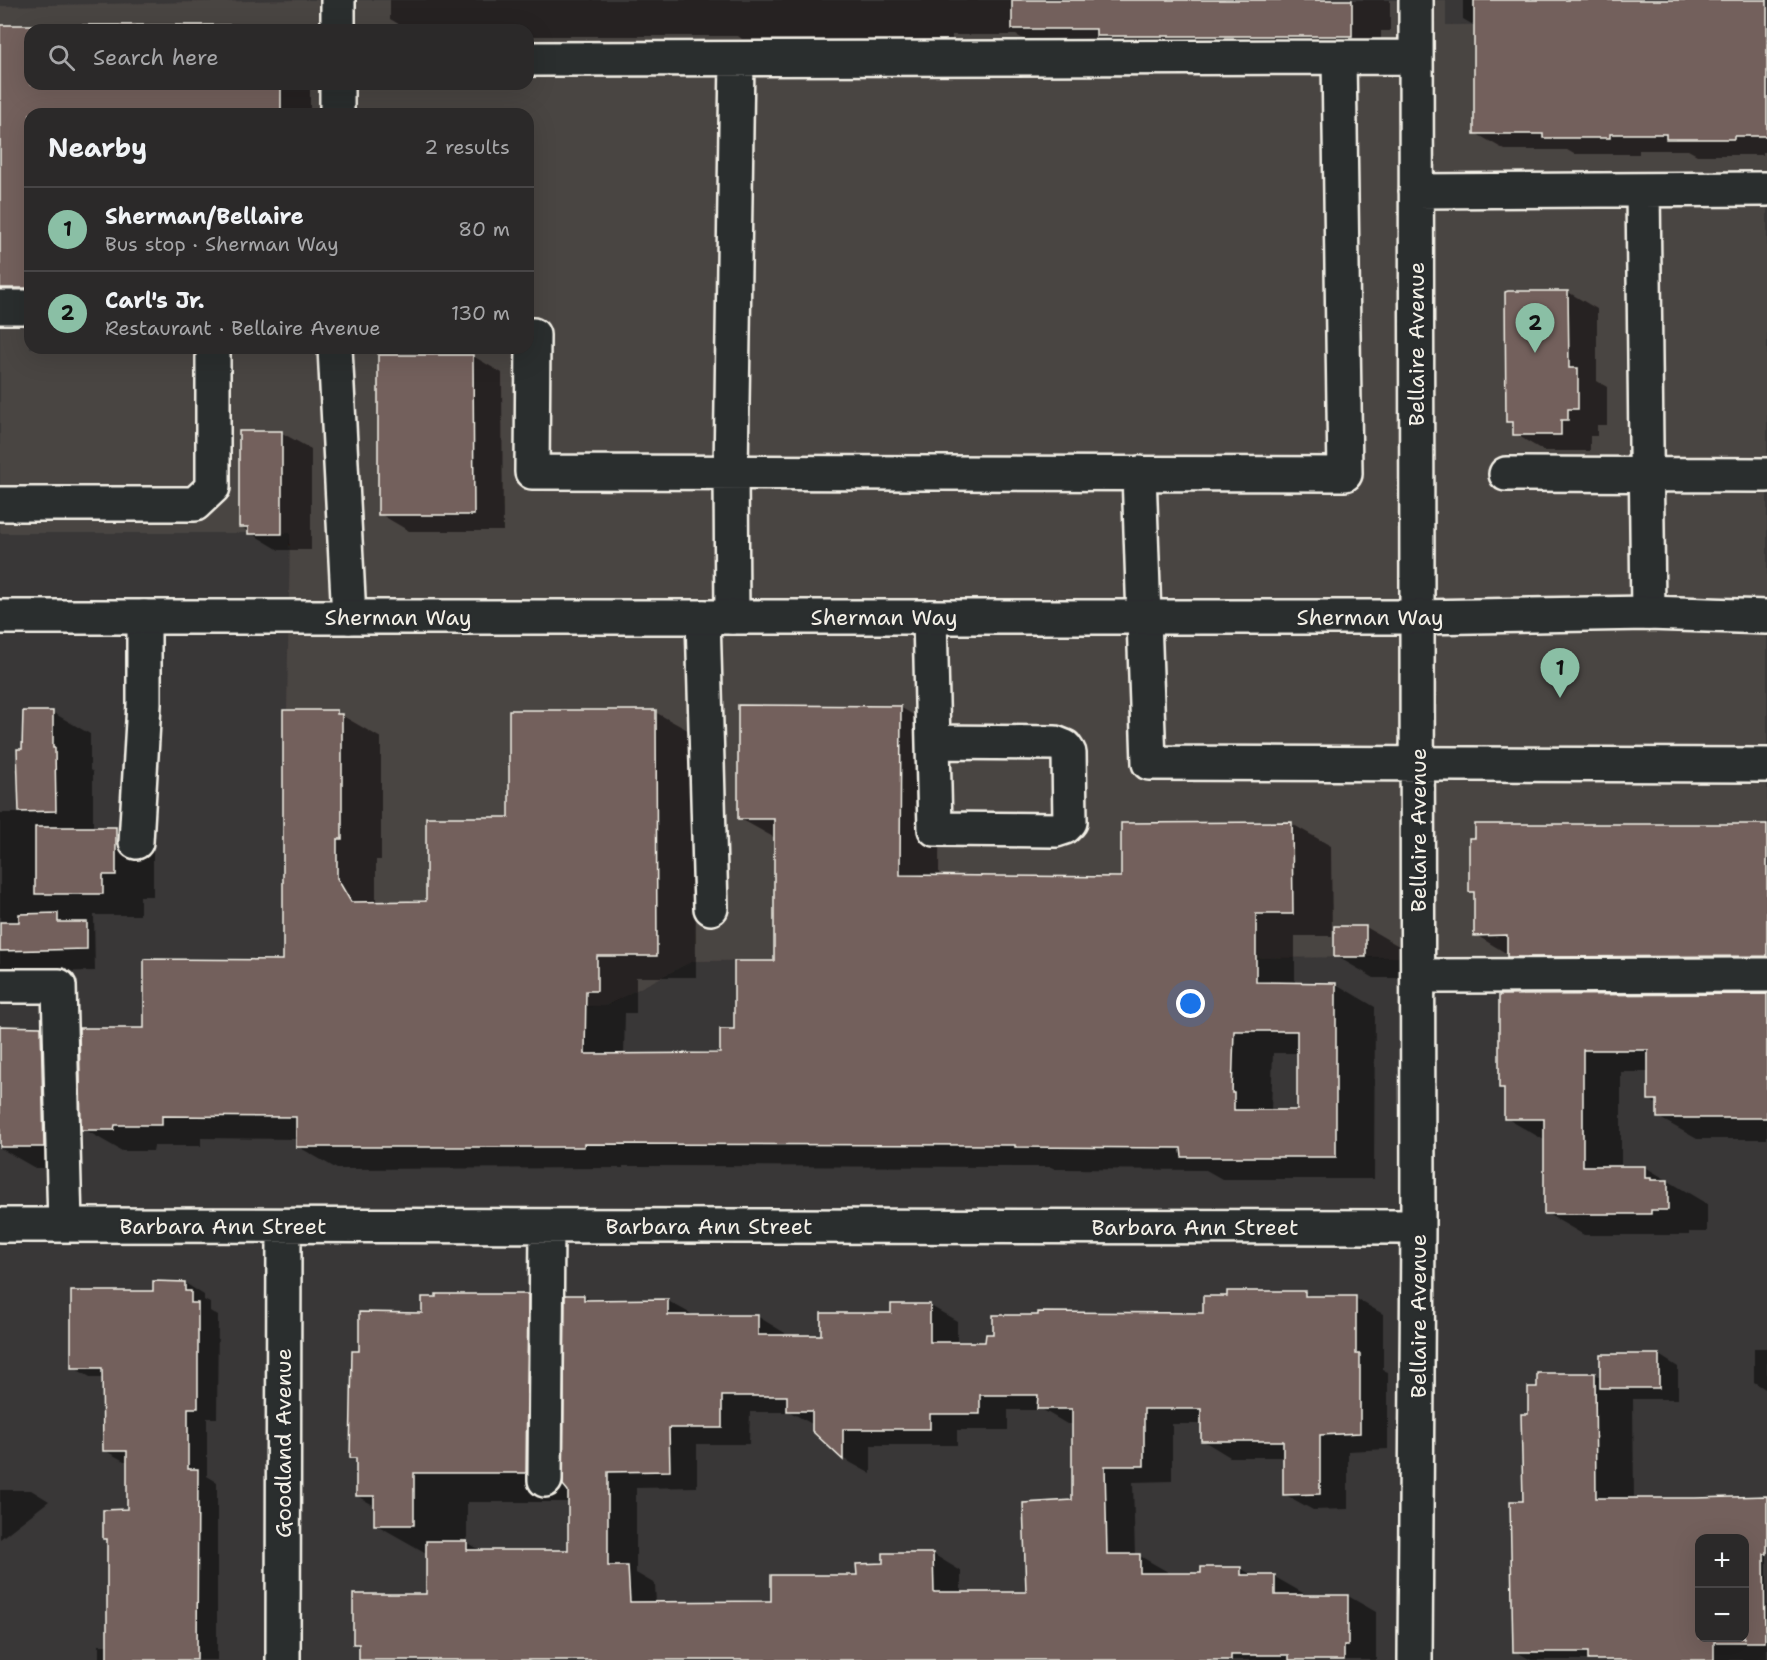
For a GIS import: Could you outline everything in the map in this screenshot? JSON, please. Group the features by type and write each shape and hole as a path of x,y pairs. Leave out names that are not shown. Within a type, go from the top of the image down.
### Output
{"street":[{"path":"338,0 338,24"},
{"name":"Bellaire Avenue","path":"1415,1660 1418,1227 1416,0"},
{"path":"534,59 1416,57"},
{"path":"533,354 532,472 1345,474 1339,58"},
{"path":"711,908 717,617 731,472 737,59"},
{"path":"337,90 337,108"},
{"path":"1416,191 1767,189"},
{"path":"1643,190 1648,613"},
{"path":"0,307 24,307"},
{"path":"0,504 195,504 213,487 213,354"},
{"path":"335,354 349,617"},
{"path":"1139,473 1149,763 1767,765"},
{"path":"1506,474 1767,475"},
{"name":"Sherman Way","path":"0,617 1417,617 1648,613 1767,617"},
{"path":"136,842 144,704 144,617"},
{"path":"930,617 935,829 1056,830 1065,827 1070,822 1069,753 1065,747 1055,743 933,742"},
{"path":"1418,976 1767,975"},
{"path":"0,986 59,986 65,1225"},
{"name":"Barbara Ann Street","path":"0,1225 1418,1227"},
{"name":"Goodland Avenue","path":"283,1660 284,1226"},
{"path":"545,1480 547,1226"}],"shaded area":[{"path":"298,0 1446,0 1446,25 1767,23 1767,955 693,961 605,1006 282,1008 290,533 0,533 0,6"}],"building":[{"path":"1012,0 1352,0 1352,36 1096,36 1096,29 1012,29"},
{"path":"1474,0 1767,0 1767,136 1734,136 1734,139 1666,139 1666,134 1610,134 1610,138 1543,138 1543,134 1474,134"},
{"path":"0,25 24,25 24,90 281,90 281,108 24,108 24,288 0,288"},
{"path":"1568,291 1569,368 1578,368 1578,409 1568,409 1568,420 1561,420 1561,435 1513,435 1513,422 1506,422 1505,292"},
{"path":"378,355 473,355 474,515 378,515"},
{"path":"239,431 282,431 282,534 248,534 248,527 239,527"},
{"path":"738,705 901,706 900,875 1121,877 1121,823 1292,822 1293,914 1256,914 1256,982 1336,983 1336,1157 1182,1157 1181,1148 1015,1147 1015,1145 584,1144 584,1147 296,1147 296,1117 162,1116 162,1125 115,1125 114,1130 81,1130 79,1028 144,1028 144,959 283,960 283,710 337,710 337,714 342,714 342,839 337,839 337,878 351,902 426,901 426,817 509,817 509,710 656,710 657,956 597,956 597,991 586,991 585,1054 720,1053 720,1029 734,1029 734,961 774,961 774,819 738,819","holes":["1234,1031 1297,1031 1297,1110 1234,1110 1234,1093 1232,1093"]},
{"path":"23,711 53,711 56,811 19,812 17,749 22,749"},
{"path":"1475,824 1767,824 1767,956 1507,957 1507,935 1474,936 1474,892 1469,892 1469,838 1475,838"},
{"path":"35,827 116,827 116,875 103,875 103,894 35,894"},
{"path":"58,913 58,922 87,922 87,949 0,951 0,922 19,922 19,914"},
{"path":"1334,926 1366,926 1366,957 1334,957"},
{"path":"1767,994 1767,1118 1657,1118 1657,1100 1648,1100 1648,1050 1583,1050 1583,1166 1645,1166 1645,1178 1668,1180 1668,1210 1651,1210 1651,1214 1544,1214 1544,1119 1504,1119 1504,1088 1499,1088 1499,995"},
{"path":"0,1026 41,1027 44,1147 0,1147"},
{"path":"153,1281 185,1282 185,1291 191,1291 191,1303 198,1303 198,1408 188,1408 188,1469 198,1469 197,1660 107,1660 107,1539 103,1539 103,1510 127,1509 127,1451 103,1451 102,1368 71,1368 71,1291 153,1291"},
{"path":"1227,1291 1305,1291 1305,1296 1356,1296 1356,1354 1360,1354 1360,1433 1320,1435 1320,1494 1283,1495 1283,1441 1201,1441 1201,1409 1144,1409 1144,1466 1105,1466 1107,1554 1140,1554 1140,1573 1201,1573 1201,1567 1241,1567 1241,1575 1275,1575 1275,1595 1348,1595 1348,1645 1344,1645 1344,1660 1289,1660 1289,1655 1231,1655 1231,1660 359,1660 359,1644 353,1644 353,1594 426,1594 426,1541 467,1541 467,1550 568,1550 568,1491 563,1485 565,1295 584,1295 584,1300 668,1299 668,1315 758,1315 758,1335 821,1335 821,1313 891,1313 891,1304 930,1304 930,1342 985,1342 986,1334 993,1334 993,1315 1038,1315 1038,1312 1203,1313 1203,1296 1227,1296","holes":["980,1395 1038,1395 1037,1409 1072,1409 1072,1500 1023,1503 1026,1592 934,1592 933,1553 883,1553 883,1563 856,1564 857,1575 771,1575 771,1601 630,1602 628,1566 608,1566 608,1472 670,1471 669,1428 722,1428 722,1396 787,1396 787,1411 812,1411 812,1431 843,1460 843,1429 930,1429 930,1414 980,1414"]},
{"path":"436,1294 528,1294 526,1473 414,1473 414,1525 374,1525 374,1496 356,1496 356,1458 350,1458 352,1351 359,1351 359,1312 422,1313 422,1297 436,1297"},
{"path":"1600,1354 1659,1354 1659,1388 1600,1388"},
{"path":"1537,1373 1595,1373 1596,1498 1767,1496 1767,1554 1764,1554 1765,1642 1749,1642 1749,1534 1695,1534 1695,1642 1714,1642 1714,1660 1588,1660 1588,1652 1513,1652 1510,1501 1523,1501 1521,1414 1528,1414 1528,1387 1537,1387"}],"place":[{"name":"Carl's Jr.","path":"1535,353"},
{"name":"Sherman/Bellaire","path":"1560,698"}]}
